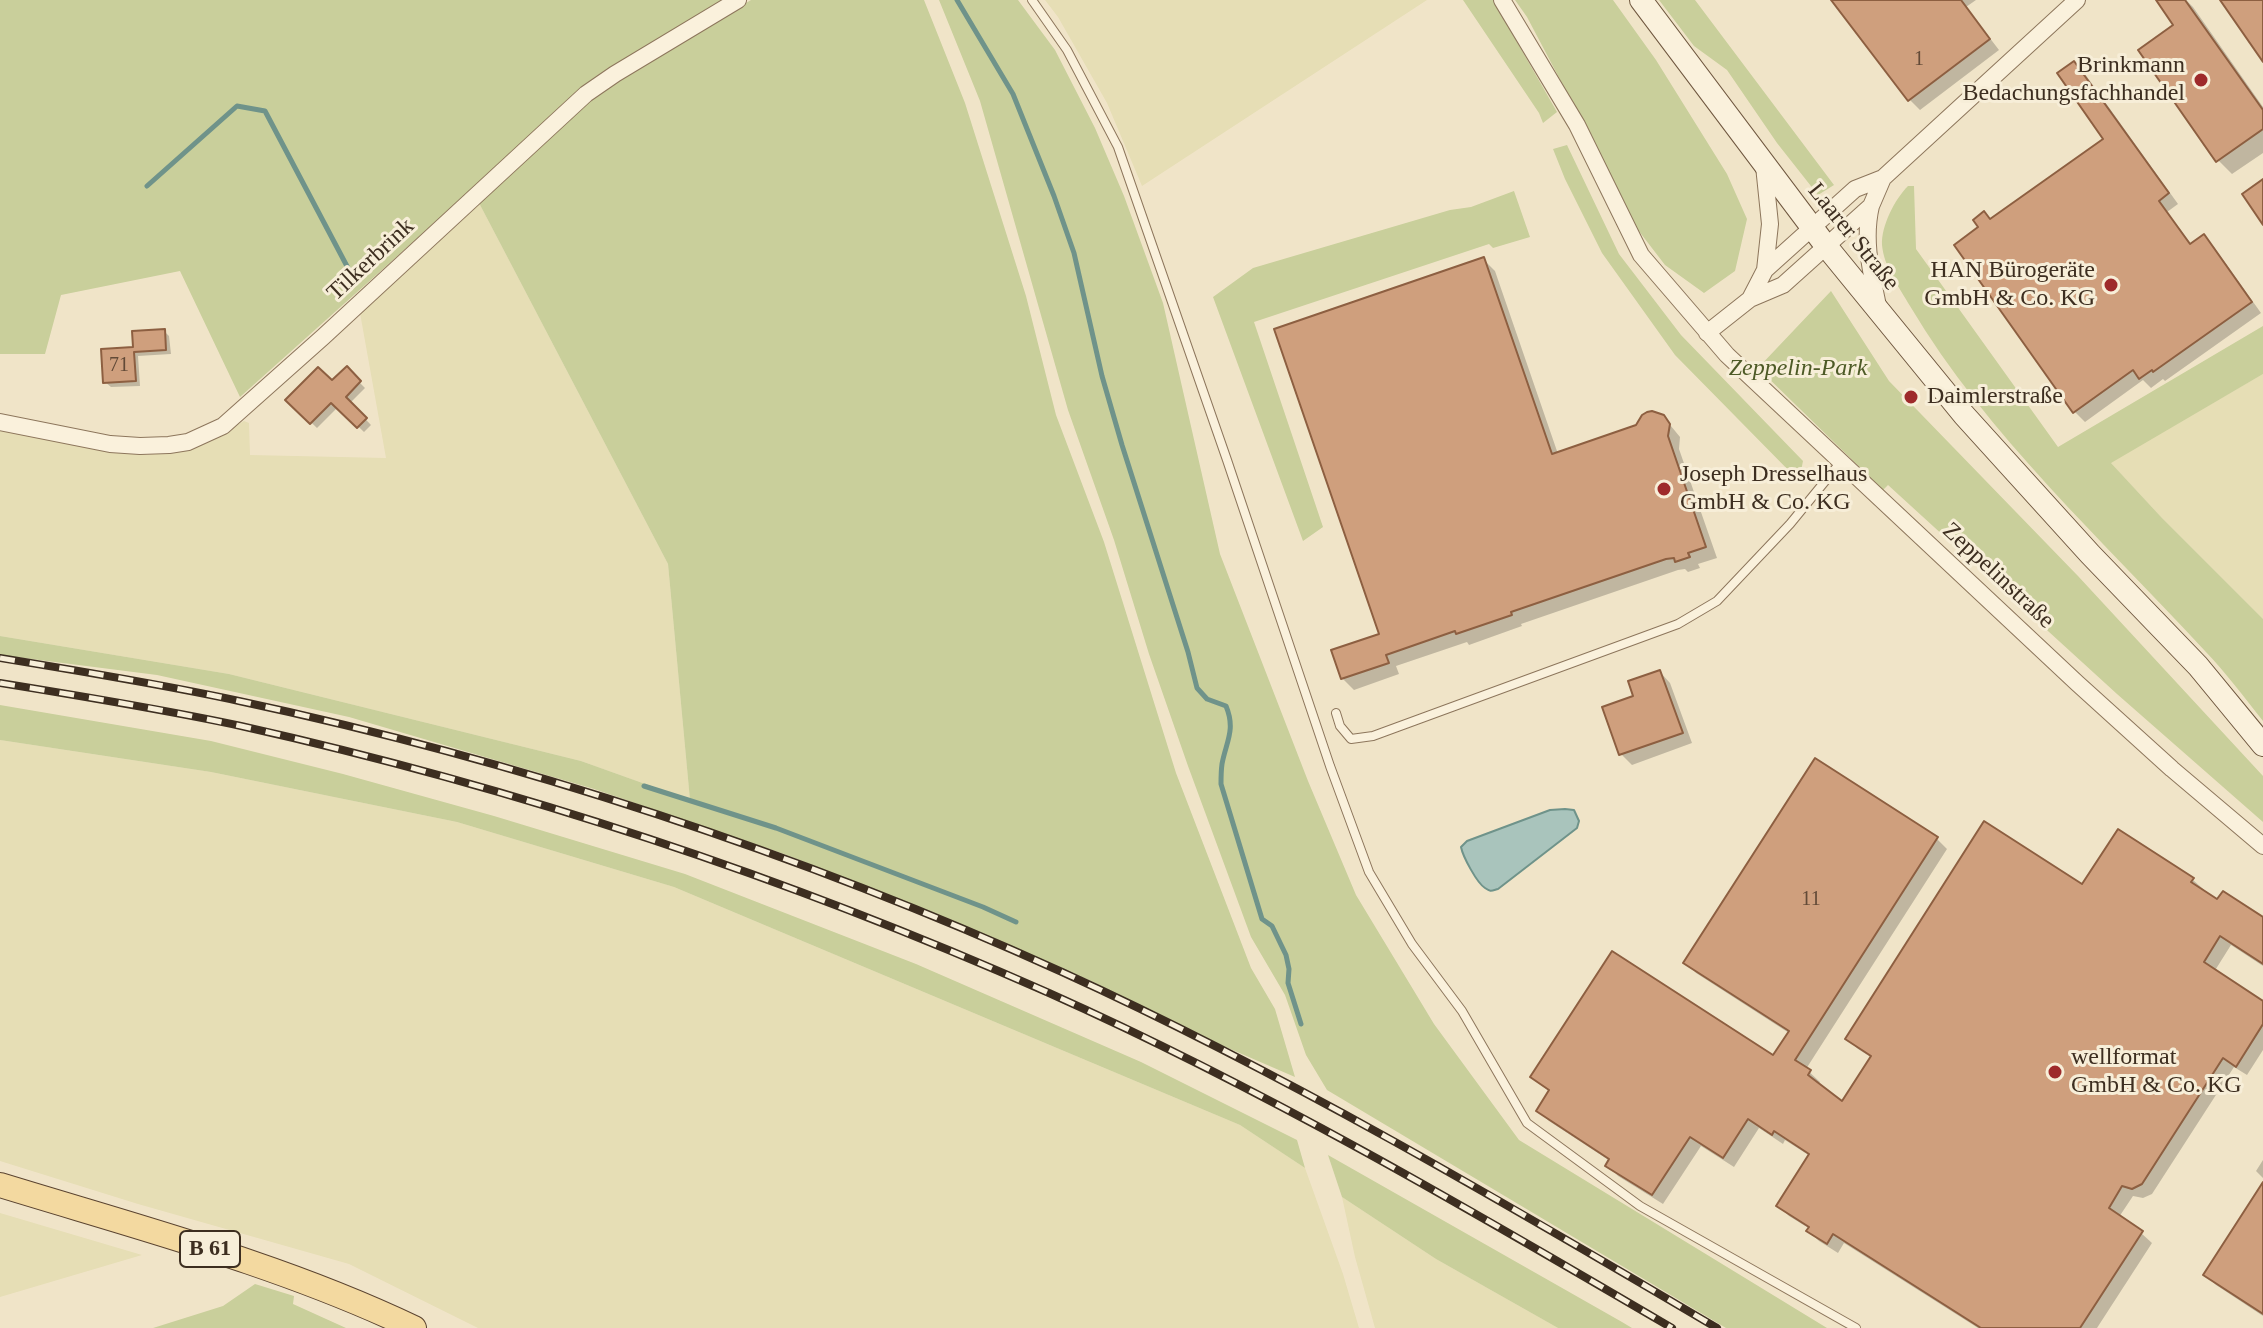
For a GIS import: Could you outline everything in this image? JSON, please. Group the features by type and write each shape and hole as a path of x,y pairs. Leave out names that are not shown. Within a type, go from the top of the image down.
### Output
{"main road":[{"name":"Laarer Straße","path":"1641,0 1826,246 1964,415 2090,554 2198,666 2263,745"},
{"name":"B 61","path":"0,1185 244,1259 313,1284 414,1328"}],"street":[{"name":"Tilkerbrink","path":"0,422 110,444 140,446 188,442 223,426 586,94 738,0"},
{"name":"Zeppelinstraße","path":"1502,0 1577,125 1641,255 1707,333 1840,463 2077,683 2263,846"},
{"path":"1750,299 1765,270 1855,189 1883,178 2077,0"},
{"path":"1764,166 1770,224 1765,270"},
{"path":"1879,311 1869,265 1867,224 1883,178"},
{"path":"1707,333 1750,299 1783,285 1871,206"}],"lane":[{"path":"1032,0 1067,50 1118,147 1369,872 1412,944 1462,1011 1527,1123 1640,1206 1856,1328"},
{"path":"1336,713 1340,726 1351,739 1373,736 1678,624 1717,601 1790,524 1840,463"}],"shaded area":[{"path":"1045,0 1427,0 1142,186 1107,103"},
{"path":"478,201 668,564 690,800 581,761 229,674 0,636 0,428 147,455 198,446 244,421 249,423 250,455 386,458 360,313"},
{"path":"2263,374 2263,619 2110,462"},
{"path":"0,740 211,772 457,822 674,887 1240,1125 1305,1168 1359,1328 478,1328 349,1264 0,1161"},
{"path":"1342,1197 1436,1259 1558,1328 1375,1328"},
{"path":"0,1213 142,1255 0,1297"}],"green space":[{"path":"0,0 726,0 582,87 240,397 180,271 61,295 45,354 0,354"},
{"path":"751,0 924,0 965,103 1026,296 1056,415 1104,542 1176,773 1251,968 1275,1009 1295,1077 1221,1045 1091,981 927,910 784,854 594,789 349,717 157,675 0,655 0,636 229,674 581,761 690,800 668,564 478,201 591,99 623,76"},
{"path":"939,0 1018,0 1055,50 1095,128 1124,196 1163,303 1220,554 1356,895 1434,1024 1519,1140 1827,1328 1726,1328 1327,1090 1306,1055 1285,995 1251,937 1188,766 1068,410 980,101"},
{"path":"1463,0 1493,0 1557,112 1543,123 1539,113"},
{"path":"1515,0 1613,0 1656,60 1727,174 1747,219 1735,271 1704,293 1665,265 1635,226 1527,17"},
{"path":"1659,0 1695,0 1834,185 1818,195 1777,143 1727,70 1694,46"},
{"path":"1567,145 1619,254 1681,335 1803,461 1799,481 1675,355 1602,253 1553,149"},
{"path":"1908,186 1914,186 1916,249 2058,447 2263,326 2263,374 2111,463 2263,619 2263,721 2213,659 2048,486 1975,400 1941,354 1897,284 1883,253 1886,221"},
{"path":"1514,191 1530,237 1493,248 1489,244 1254,322 1323,527 1303,541 1213,297 1253,268 1450,210 1471,207"},
{"name":"Zeppelin-Park","path":"1831,291 1889,381 2078,576 2263,776 2263,822 1888,485 1883,490 1758,368"},
{"path":"0,705 211,741 494,816 685,874 916,964 1141,1062 1297,1140 1305,1168 1240,1125 674,887 457,822 211,772 0,740"},
{"path":"1328,1155 1632,1328 1558,1328 1436,1259 1342,1197"},
{"path":"255,1284 294,1296 293,1304 346,1328 153,1328 223,1306"}],"water":[{"path":"1550,810 1574,810 1579,821 1577,828 1498,889 1490,891 1482,885 1462,851 1461,847 1467,841"}],"building":[{"path":"1831,0 1961,0 1990,39 1908,101"},
{"name":"Brinkmann Bedachungsfachhandel","path":"2156,0 2185,0 2263,110 2263,129 2216,162 2138,50 2173,25"},
{"path":"2220,0 2263,0 2263,62"},
{"name":"HAN Bürogeräte GmbH & Co. KG","path":"2074,61 2169,193 2159,201 2190,244 2204,234 2252,302 2153,372 2139,379 2133,370 2073,413 1954,245 1978,227 1973,220 1984,211 1990,219 2103,139 2057,73"},
{"path":"2263,179 2263,225 2242,194"},
{"path":"1484,257 1552,454 1636,425 1647,412 1664,415 1670,424 1668,436 1706,547 1688,553 1690,557 1675,562 1674,558 1666,559 1511,612 1512,615 1386,655 1389,663 1341,679 1331,650 1379,634 1274,329"},
{"path":"165,329 166,350 134,352 136,381 103,383 101,349 133,347 132,331"},
{"path":"347,366 361,381 346,397 367,418 357,428 331,403 310,424 285,400 318,367 332,380"},
{"path":"1660,670 1683,733 1619,755 1602,707 1633,696 1628,681"},
{"name":"wellformat GmbH & Co. KG","path":"1815,758 1938,837 1795,1060 1811,1070 1808,1075 1842,1101 1871,1056 1845,1039 1984,821 2082,884 2118,829 2194,878 2191,882 2217,899 2223,891 2263,917 2263,964 2220,936 2204,962 2263,1001 2263,1024 2236,1067 2223,1058 2142,1184 2132,1189 2122,1186 2109,1208 2143,1231 2080,1328 1981,1328 1833,1234 1827,1244 1806,1231 1809,1227 1776,1206 1809,1154 1774,1131 1772,1135 1748,1119 1723,1158 1690,1137 1652,1195 1605,1166 1609,1159 1536,1111 1549,1090 1530,1077 1612,951 1773,1055 1789,1031 1683,963"},
{"path":"2263,1182 2263,1314 2203,1275"}],"waterway":[{"path":"957,0 1013,94 1054,196 1074,253 1102,376 1122,445 1197,688 1207,699 1226,706 1229,714 1230,729 1221,784 1262,919 1272,926 1286,955 1288,983 1301,1024"},
{"path":"147,186 237,106 265,111 349,270"},
{"path":"644,786 776,828 1016,922"}],"railway":[{"path":"0,658 239,701 448,752 657,814 863,888 1062,972 1230,1053 1394,1141 1717,1328"},
{"path":"0,683 241,726 448,778 652,840 852,911 1049,993 1208,1069 1365,1152 1672,1328"}],"place":[{"name":"Brinkmann Bedachungsfachhandel","path":"2201,80"},
{"name":"HAN Bürogeräte GmbH & Co. KG","path":"2111,285"},
{"name":"Daimlerstraße","path":"1911,397"},
{"name":"Joseph Dresselhaus GmbH & Co. KG","path":"1664,489"},
{"name":"wellformat GmbH & Co. KG","path":"2055,1072"}]}
